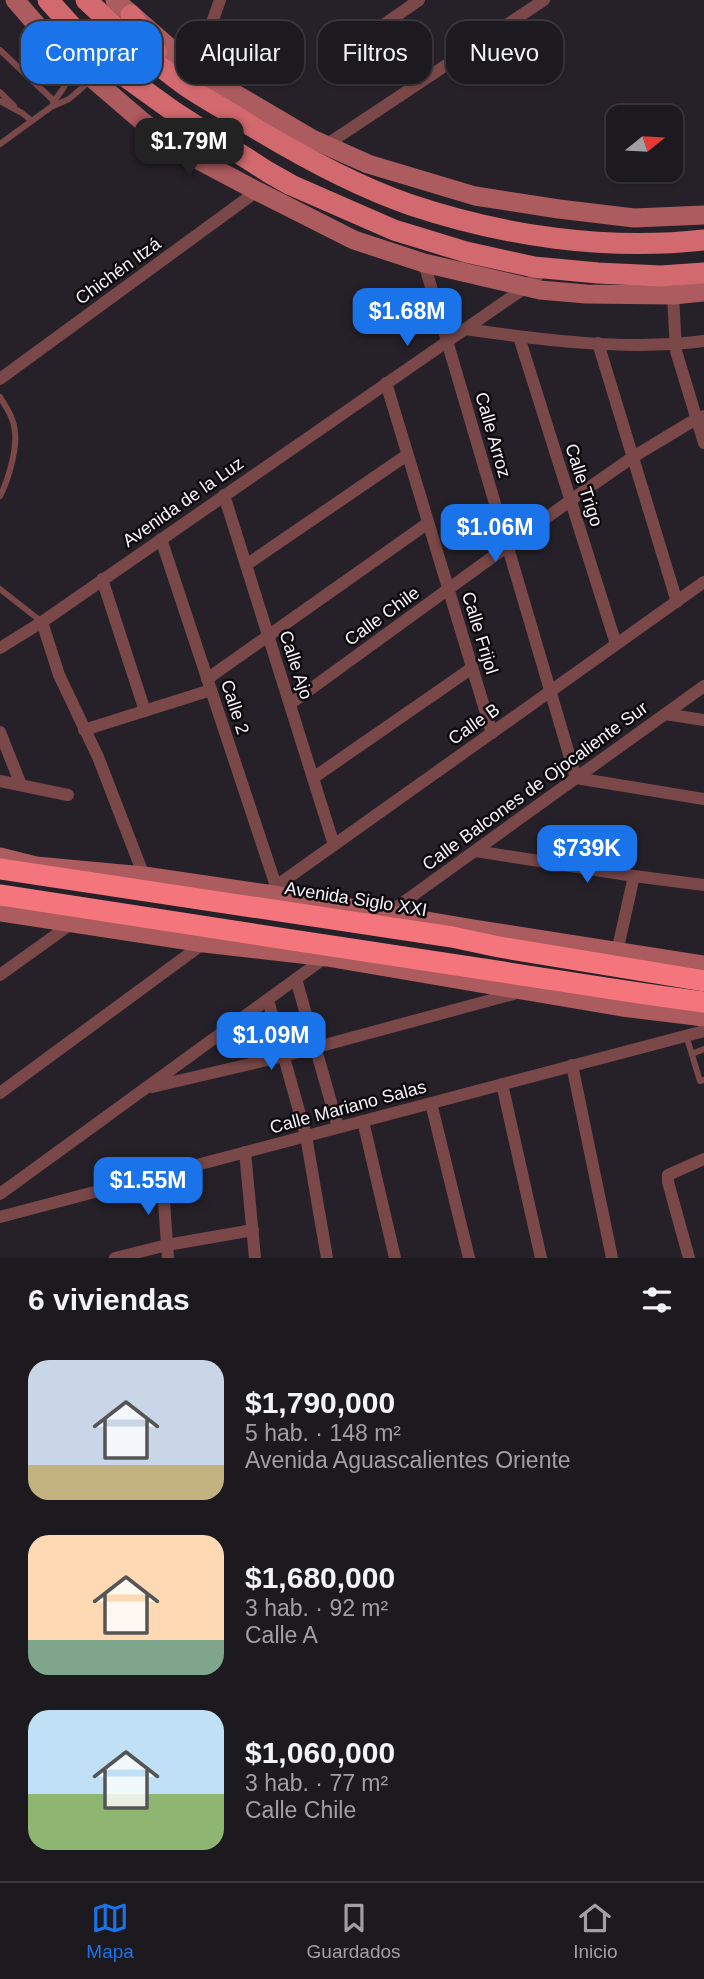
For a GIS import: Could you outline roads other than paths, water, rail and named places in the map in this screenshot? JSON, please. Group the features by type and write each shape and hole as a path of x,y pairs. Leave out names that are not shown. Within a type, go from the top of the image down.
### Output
{"highway":[{"name":"Avenida Siglo XXI","path":"0,869 452,937 704,981"},
{"path":"0,895 206,936 383,960 616,998 704,1002"},
{"path":"452,937 474,929"}],"main road":[{"path":"48,0 102,60 173,111 291,185 394,230 466,252 545,268 661,276 704,273"},
{"path":"86,0 118,30 198,93 267,135 316,152 344,177 410,204 485,226 574,240 668,244 704,240"},
{"path":"131,15 169,72"}],"street":[{"path":"15,0 33,21"},
{"path":"115,0 176,54"},
{"path":"212,21 220,0"},
{"path":"389,21 419,0"},
{"path":"316,152 538,2"},
{"path":"99,84 143,122 189,155 354,240 424,262 540,290 586,294 673,295 704,292"},
{"path":"216,84 316,152 475,196 634,218 704,215"},
{"path":"257,191 291,185"},
{"name":"Chichén Itzá","path":"0,379 257,191"},
{"name":"Calle Arroz","path":"424,262 576,778"},
{"name":"Avenida de la Luz","path":"0,649 465,329 526,286 545,268"},
{"path":"673,295 676,345 700,418 704,443"},
{"path":"465,329 519,337 598,343 676,345 704,341"},
{"name":"Calle Trigo","path":"519,337 616,644"},
{"path":"598,343 677,602"},
{"name":"Calle Frijol","path":"386,383 492,733"},
{"name":"Calle Chile","path":"290,704 571,500 633,457 700,418"},
{"path":"246,565 407,455"},
{"name":"Calle Ajo","path":"224,495 334,845"},
{"path":"84,730 145,711 209,684 268,635 428,523"},
{"name":"Calle 2","path":"161,539 209,684 270,890"},
{"path":"102,579 145,711"},
{"name":"Calle B","path":"270,890 704,582"},
{"path":"42,622 59,675 98,757 144,876"},
{"path":"313,778 472,668"},
{"name":"Calle Balcones de Ojocaliente Sur","path":"387,914 704,686"},
{"path":"665,714 704,720"},
{"path":"0,733 21,786"},
{"path":"576,778 704,799"},
{"path":"0,781 68,795"},
{"path":"475,850 704,885"},
{"name":"Avenida Siglo XXI","path":"0,857 36,866 270,890 387,914 704,965"},
{"path":"617,952 634,876"},
{"path":"0,912 71,924 206,936 327,957 383,960 525,990 616,998 704,1017"},
{"path":"0,975 71,924"},
{"path":"0,1093 206,936"},
{"path":"0,1194 327,957"},
{"path":"296,979 338,1127"},
{"path":"145,1089 284,1056 525,990"},
{"path":"268,1000 306,1136 327,1258"},
{"name":"Calle Mariano Salas","path":"0,1217 704,1031"},
{"path":"572,1065 612,1258"},
{"path":"502,1084 541,1258"},
{"path":"431,1103 469,1258"},
{"path":"363,1121 394,1258"},
{"path":"245,1152 255,1258"},
{"path":"689,1258 668,1175 704,1159"},
{"path":"162,1174 167,1252"},
{"path":"115,1258 167,1252 253,1230"}],"lane":[{"path":"0,50 52,104"},
{"path":"0,144 52,104 63,92 66,84"},
{"path":"52,104 69,99 87,84"},
{"path":"0,92 32,121"},
{"path":"0,101 22,113"},
{"path":"0,397 9,411 16,434 9,478 0,496"},
{"path":"0,589 42,622"},
{"path":"686,1035 700,1081 704,1080"},
{"path":"692,1054 704,1049"}]}
